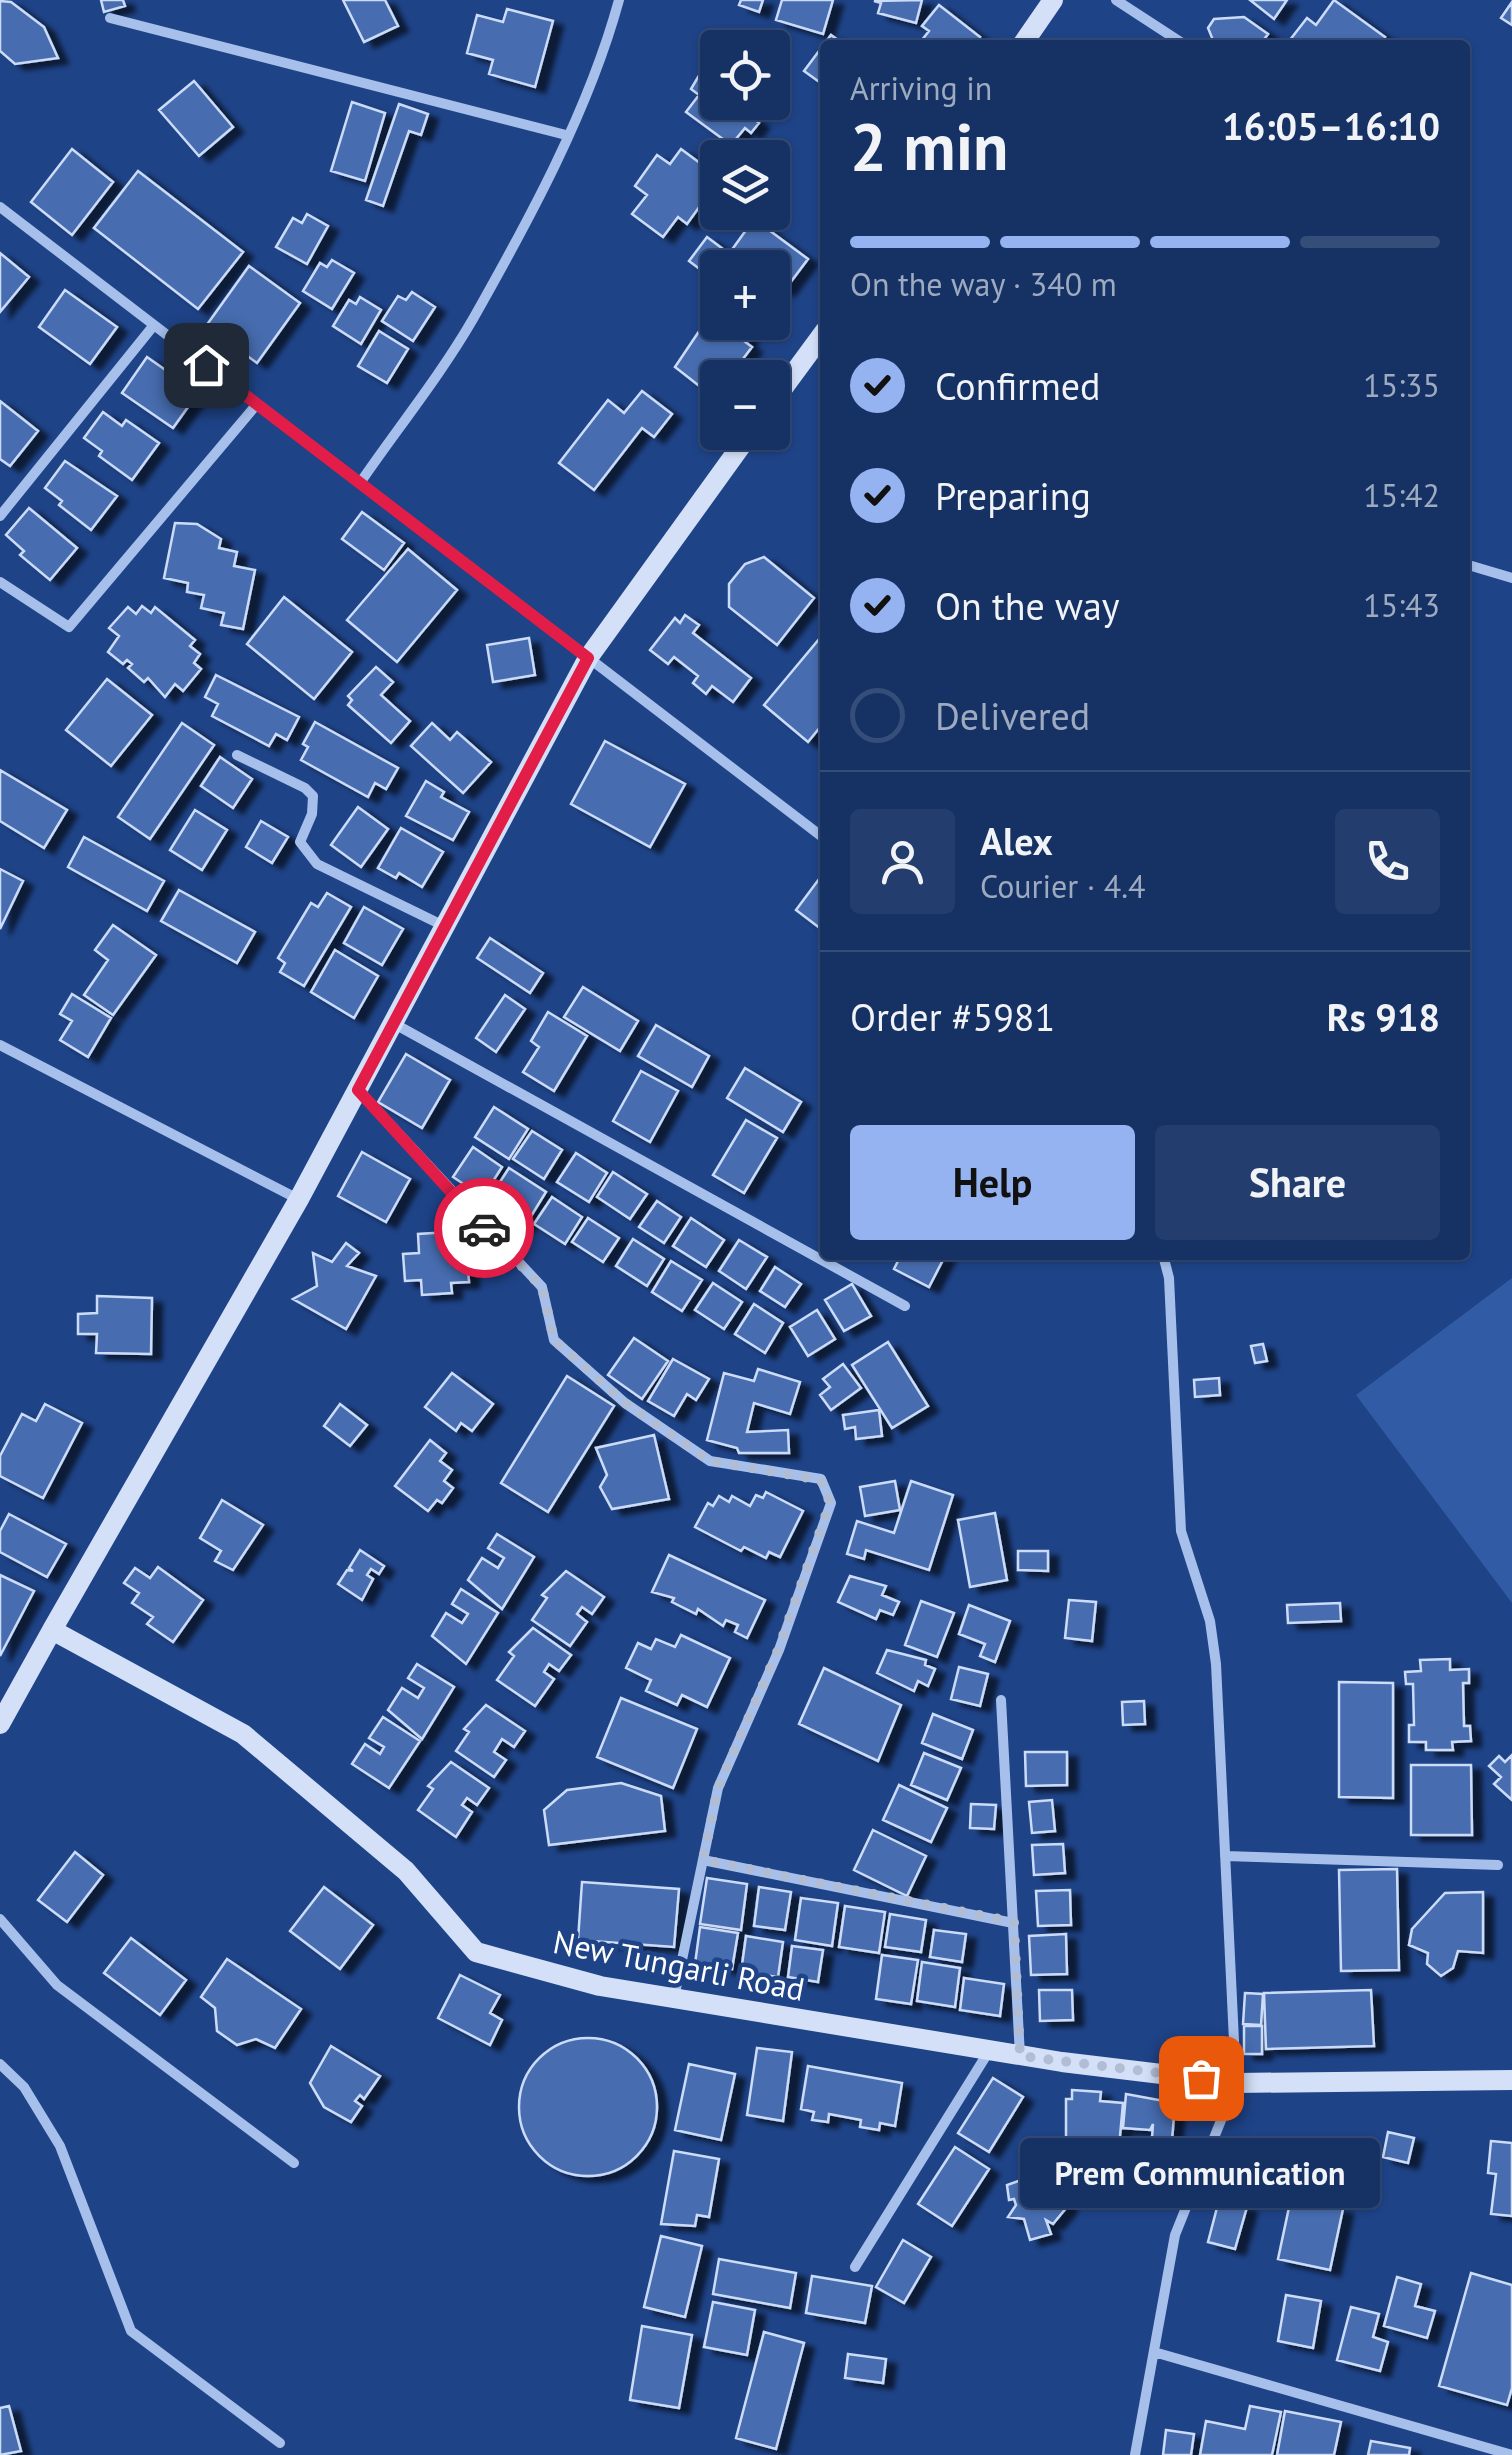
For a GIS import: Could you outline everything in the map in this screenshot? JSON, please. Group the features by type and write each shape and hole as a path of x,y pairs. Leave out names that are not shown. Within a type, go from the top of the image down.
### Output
{"street":[{"path":"360,483 472,322 566,134 610,36 619,0"},
{"path":"1025,40 1053,0"},
{"path":"1116,0 1177,40"},
{"path":"110,18 566,134"},
{"path":"0,207 820,836"},
{"path":"0,516 154,325"},
{"path":"790,379 820,338"},
{"path":"0,582 69,627 257,404"},
{"path":"0,1724 299,1199 588,658 738,450"},
{"path":"1470,565 1512,578"},
{"path":"237,755 305,788 313,796 300,842 318,864 445,926"},
{"path":"393,1023 820,1259"},
{"path":"0,1045 299,1199"},
{"path":"358,1090 542,1287 554,1340 625,1403 710,1461 821,1480 830,1503 778,1650 718,1788 674,1998"},
{"path":"823,1260 906,1306"},
{"path":"1135,2455 1175,2235 1236,2082 1216,1664 1210,1621 1181,1531 1165,1260"},
{"name":"New Tungarli Road","path":"52,1630 243,1734 406,1871 476,1952 600,1986 1020,2056 1236,2082 1512,2080"},
{"path":"1002,1700 1020,2056"},
{"path":"1226,1856 1498,1864"},
{"path":"703,1860 1014,1922"},
{"path":"0,1920 57,1984 294,2164"},
{"path":"855,2268 989,2050"},
{"path":"0,2064 24,2086 60,2146 131,2331 280,2443"},
{"path":"1154,2352 1512,2455"}],"shaded area":[{"path":"1512,1278 1512,1603 1356,1395"}],"building":[{"path":"101,0 123,0 125,6 104,12"},
{"path":"343,0 385,0 398,26 364,42"},
{"path":"741,0 763,0 759,12 739,5"},
{"path":"782,0 833,0 823,34 776,20"},
{"path":"922,0 916,23 878,13 881,3 874,1"},
{"path":"1250,0 1287,0 1274,19"},
{"path":"1334,0 1385,37 1290,40 1307,18 1316,25"},
{"path":"0,1 11,2 44,27 58,58 15,64 0,51"},
{"path":"1512,2 1512,25 1501,18"},
{"path":"939,5 980,37 922,40 929,31 922,26"},
{"path":"507,9 553,21 535,87 489,74 493,60 467,53 477,15 503,22"},
{"path":"1244,17 1268,34 1264,40 1213,40 1208,28 1214,19"},
{"path":"820,50 820,82 804,71"},
{"path":"700,74 700,120 759,123 751,133 745,128 735,140 724,140 686,112 699,95 691,89"},
{"path":"194,81 233,127 199,156 159,110"},
{"path":"352,102 385,113 365,181 331,171"},
{"path":"399,104 428,114 421,135 409,131 383,206 366,200"},
{"path":"72,149 113,182 72,235 31,202"},
{"path":"681,149 700,163 700,206 687,224 678,217 663,237 632,214 647,195 635,186 657,155 670,164"},
{"path":"138,171 243,252 198,309 94,228"},
{"path":"307,214 328,226 307,264 276,247 293,218 302,223"},
{"path":"746,230 769,230 808,259 790,283 790,250 732,250"},
{"path":"707,237 724,250 700,250 700,269 689,261"},
{"path":"0,253 29,277 0,312"},
{"path":"332,260 354,273 332,309 303,291 320,263 327,267"},
{"path":"249,266 300,303 257,363 206,326"},
{"path":"65,290 117,327 90,364 39,327"},
{"path":"412,292 435,307 413,341 382,321 398,296 406,300"},
{"path":"360,297 381,310 361,344 333,326 349,300 356,304"},
{"path":"700,330 700,340 745,340 752,347 742,360 700,360 700,387 675,367"},
{"path":"379,331 408,349 387,383 358,366"},
{"path":"147,357 198,393 173,428 122,393"},
{"path":"642,391 672,414 654,437 642,428 594,490 559,463 608,400 624,413"},
{"path":"0,401 38,431 10,466 0,459"},
{"path":"103,412 122,426 126,420 159,443 132,480 99,456 102,451 84,438"},
{"path":"65,461 117,496 91,530 59,505 62,501 45,488"},
{"path":"29,508 77,548 50,580 20,555 24,551 6,535"},
{"path":"362,512 404,543 384,570 342,539"},
{"path":"175,523 197,524 221,539 219,548 237,552 234,566 255,570 243,629 221,625 224,613 201,608 204,595 187,592 188,583 164,578"},
{"path":"408,549 457,590 397,662 347,620"},
{"path":"764,557 814,598 777,645 729,607 729,584 745,564"},
{"path":"284,597 352,652 314,699 247,644"},
{"path":"142,606 151,613 155,607 195,640 190,646 200,654 194,663 201,669 183,691 175,684 165,697 148,678 144,682 128,668 132,664 127,660 123,664 108,652 119,636 109,628 128,607 136,614"},
{"path":"685,615 699,625 693,633 751,678 733,702 712,686 706,694 693,683 698,676 674,657 668,664 650,650 675,618 680,623"},
{"path":"529,638 535,675 493,682 487,645"},
{"path":"820,638 820,727 808,742 764,705"},
{"path":"376,667 393,682 381,695 410,721 391,743 348,705 352,700 348,696"},
{"path":"216,675 299,717 287,740 276,734 269,746 212,716 218,704 205,697"},
{"path":"107,679 152,715 111,766 66,730"},
{"path":"315,722 398,768 386,789 375,783 368,797 301,760 308,747 303,744"},
{"path":"182,723 214,745 150,839 118,817"},
{"path":"432,723 450,740 457,732 491,762 463,793 411,746"},
{"path":"605,741 685,784 650,847 571,804"},
{"path":"220,757 252,779 233,808 201,786"},
{"path":"0,770 67,810 44,848 0,821"},
{"path":"426,781 444,792 441,797 469,812 453,840 406,816"},
{"path":"358,807 388,829 361,867 331,845"},
{"path":"195,810 227,830 202,870 170,850"},
{"path":"261,821 288,837 272,863 246,847"},
{"path":"401,828 443,852 422,887 399,873 396,878 378,868"},
{"path":"84,837 164,881 147,911 68,867"},
{"path":"0,869 23,881 0,929"},
{"path":"820,878 820,928 796,910"},
{"path":"179,890 255,932 237,963 161,921"},
{"path":"327,893 351,907 304,986 280,972 285,963 278,958 311,903 318,907"},
{"path":"364,907 403,929 382,965 344,943"},
{"path":"113,925 156,955 113,1015 84,995 108,960 95,950"},
{"path":"490,938 543,973 530,993 477,958"},
{"path":"335,950 378,976 354,1018 311,992"},
{"path":"583,987 638,1021 620,1051 564,1017"},
{"path":"72,994 111,1018 88,1057 60,1040 72,1021 60,1014"},
{"path":"505,995 525,1009 496,1052 476,1038"},
{"path":"548,1012 587,1036 554,1091 523,1072 539,1047 531,1041"},
{"path":"656,1025 709,1056 692,1087 638,1056"},
{"path":"406,1054 450,1080 422,1128 378,1102"},
{"path":"745,1068 801,1102 783,1132 727,1098"},
{"path":"641,1071 678,1091 650,1142 613,1121"},
{"path":"494,1107 528,1129 509,1159 475,1137"},
{"path":"746,1120 777,1138 744,1193 713,1175"},
{"path":"532,1131 562,1150 544,1179 513,1159"},
{"path":"473,1147 502,1167 483,1197 453,1177"},
{"path":"362,1152 410,1179 386,1222 338,1196"},
{"path":"576,1153 607,1173 589,1202 557,1182"},
{"path":"509,1168 546,1192 525,1226 487,1202"},
{"path":"613,1172 647,1194 630,1219 597,1197"},
{"path":"552,1197 582,1217 565,1244 534,1224"},
{"path":"657,1201 681,1217 664,1243 639,1227"},
{"path":"588,1218 619,1238 603,1262 572,1242"},
{"path":"691,1218 724,1240 706,1267 673,1246"},
{"path":"465,1231 469,1282 451,1283 452,1293 422,1295 421,1280 405,1281 403,1254 419,1253 418,1234"},
{"path":"633,1239 664,1259 647,1286 616,1266"},
{"path":"739,1240 767,1257 746,1289 719,1271"},
{"path":"346,1243 359,1253 347,1266 376,1276 346,1329 293,1299 317,1286 313,1253 332,1262"},
{"path":"898,1260 943,1260 929,1287 894,1269"},
{"path":"671,1261 702,1280 682,1311 652,1292"},
{"path":"775,1267 801,1284 785,1307 760,1291"},
{"path":"713,1283 742,1302 724,1329 695,1310"},
{"path":"852,1284 871,1316 844,1331 825,1300"},
{"path":"97,1296 152,1298 151,1354 96,1353 97,1334 78,1334 78,1314 97,1313"},
{"path":"754,1304 783,1323 765,1353 735,1334"},
{"path":"817,1310 835,1339 808,1356 790,1327"},
{"path":"634,1338 668,1361 642,1399 608,1375"},
{"path":"888,1342 928,1406 892,1428 852,1365"},
{"path":"1263,1344 1267,1361 1255,1363 1251,1346"},
{"path":"673,1359 709,1379 696,1400 687,1394 674,1416 648,1401"},
{"path":"843,1364 861,1388 831,1410 820,1395 830,1387 823,1379"},
{"path":"758,1369 800,1382 790,1414 754,1403 747,1432 788,1430 789,1453 739,1453 737,1448 707,1440 724,1373 754,1381"},
{"path":"452,1373 493,1404 472,1431 461,1423 456,1431 425,1407"},
{"path":"567,1376 614,1406 548,1512 501,1483"},
{"path":"1219,1378 1220,1395 1195,1397 1194,1380"},
{"path":"45,1404 82,1423 43,1498 0,1476 0,1456 22,1414 36,1421"},
{"path":"340,1404 367,1425 350,1446 324,1426"},
{"path":"879,1410 882,1436 856,1439 855,1427 845,1429 843,1415"},
{"path":"654,1435 669,1499 612,1509 600,1487 607,1475 596,1448"},
{"path":"430,1440 446,1453 440,1461 452,1470 444,1481 453,1488 442,1503 437,1500 428,1511 395,1486"},
{"path":"895,1481 900,1510 865,1516 860,1487"},
{"path":"911,1481 953,1495 929,1570 866,1550 864,1559 847,1554 857,1521 894,1533"},
{"path":"766,1492 803,1511 780,1557 769,1552 766,1558 744,1547 741,1551 695,1527 708,1503 713,1506 719,1496 729,1502 732,1496 750,1506 756,1495 763,1498"},
{"path":"222,1500 263,1525 233,1570 215,1561 221,1551 200,1538"},
{"path":"995,1513 1007,1580 970,1587 958,1520"},
{"path":"9,1514 66,1544 47,1577 0,1552 0,1531"},
{"path":"497,1534 534,1557 502,1609 468,1580 482,1558 498,1568 504,1558 488,1548"},
{"path":"360,1550 384,1566 379,1574 371,1569 367,1575 373,1579 362,1600 338,1584 347,1570 353,1571 349,1568"},
{"path":"1018,1551 1048,1551 1048,1571 1018,1570"},
{"path":"669,1555 765,1600 747,1638 735,1632 738,1625 726,1620 723,1626 698,1609 696,1614 672,1602 674,1598 652,1592"},
{"path":"158,1567 203,1600 173,1642 147,1624 153,1617 132,1603 139,1593 124,1583 135,1568 150,1578"},
{"path":"566,1571 604,1597 592,1614 582,1607 577,1614 587,1622 570,1646 532,1620 547,1598 542,1595"},
{"path":"0,1575 34,1591 0,1656"},
{"path":"850,1576 886,1586 882,1595 899,1602 893,1615 880,1610 876,1619 838,1602"},
{"path":"461,1589 498,1613 466,1664 432,1636 446,1613 462,1623 468,1614 452,1604"},
{"path":"1069,1600 1096,1602 1092,1641 1065,1638"},
{"path":"921,1601 954,1613 937,1657 905,1645"},
{"path":"1340,1603 1341,1621 1288,1623 1287,1605"},
{"path":"969,1605 1010,1621 995,1662 980,1656 985,1644 959,1634"},
{"path":"533,1628 571,1655 559,1671 549,1664 544,1672 554,1679 535,1706 497,1680 514,1656 509,1652"},
{"path":"681,1635 730,1658 707,1707 682,1695 677,1705 646,1691 651,1680 626,1668 638,1643 651,1649 656,1639 675,1647"},
{"path":"887,1650 926,1660 925,1665 935,1669 928,1686 918,1681 914,1691 877,1673"},
{"path":"1450,1659 1450,1670 1469,1669 1469,1683 1463,1683 1464,1726 1470,1726 1471,1741 1452,1742 1453,1750 1426,1750 1426,1742 1409,1742 1409,1725 1414,1725 1413,1684 1406,1684 1405,1672 1421,1671 1420,1660"},
{"path":"417,1664 454,1687 422,1739 388,1710 402,1688 418,1698 424,1688 408,1678"},
{"path":"959,1667 988,1674 980,1706 951,1699"},
{"path":"824,1668 901,1705 878,1761 799,1724"},
{"path":"1339,1682 1393,1683 1393,1798 1339,1797"},
{"path":"621,1698 697,1729 673,1788 597,1757"},
{"path":"1144,1701 1145,1724 1123,1725 1122,1702"},
{"path":"486,1705 525,1731 514,1747 502,1739 494,1752 506,1760 494,1777 456,1751 469,1732 464,1729"},
{"path":"933,1714 973,1730 962,1759 922,1743"},
{"path":"383,1717 420,1741 389,1788 352,1764 365,1744 380,1754 384,1747 369,1738"},
{"path":"1025,1752 1067,1752 1067,1785 1026,1786"},
{"path":"924,1753 961,1768 947,1800 911,1785"},
{"path":"1512,1755 1512,1800 1494,1784 1501,1777 1489,1766 1499,1756 1505,1762"},
{"path":"451,1762 489,1788 477,1805 467,1798 462,1805 472,1812 456,1837 418,1810 433,1789 428,1786"},
{"path":"1411,1765 1471,1765 1472,1835 1411,1835"},
{"path":"621,1783 661,1796 665,1831 549,1845 544,1810 567,1790"},
{"path":"899,1785 947,1808 931,1842 883,1820"},
{"path":"1052,1800 1055,1831 1032,1833 1029,1802"},
{"path":"971,1804 996,1805 994,1829 970,1828"},
{"path":"873,1830 926,1856 907,1896 854,1870"},
{"path":"1063,1844 1065,1873 1034,1875 1032,1845"},
{"path":"75,1852 103,1875 67,1922 38,1900"},
{"path":"1397,1869 1399,1970 1341,1971 1339,1870"},
{"path":"707,1878 747,1884 741,1930 700,1924"},
{"path":"582,1882 679,1889 674,1947 578,1940"},
{"path":"324,1887 373,1925 340,1969 290,1931"},
{"path":"759,1887 791,1892 785,1930 754,1926"},
{"path":"1070,1890 1071,1925 1038,1926 1036,1891"},
{"path":"1483,1892 1483,1953 1458,1951 1453,1968 1441,1976 1427,1964 1428,1953 1409,1945 1412,1929 1445,1893"},
{"path":"801,1898 838,1903 832,1946 795,1940"},
{"path":"845,1906 885,1912 879,1953 839,1947"},
{"path":"890,1914 926,1920 921,1952 885,1947"},
{"path":"700,1927 738,1933 732,1969 695,1964"},
{"path":"934,1930 966,1934 962,1962 930,1957"},
{"path":"1066,1934 1067,1974 1031,1975 1029,1936"},
{"path":"746,1936 783,1942 778,1977 741,1972"},
{"path":"131,1938 186,1980 160,2015 104,1973"},
{"path":"792,1946 823,1950 818,1982 788,1977"},
{"path":"882,1955 918,1960 911,2004 876,1999"},
{"path":"227,1959 301,2009 275,2048 256,2039 237,2045 217,2031 215,2008 201,1997"},
{"path":"922,1962 960,1968 955,2007 917,2001"},
{"path":"460,1975 500,1995 490,2013 502,2020 490,2045 438,2018"},
{"path":"964,1978 1004,1984 1000,2016 960,2010"},
{"path":"1039,1990 1072,1990 1073,2020 1040,2021"},
{"path":"1371,1990 1374,2046 1266,2049 1264,1993"},
{"path":"1245,1993 1263,1994 1261,2025 1243,2024"},
{"path":"1244,2026 1262,2026 1262,2054 1244,2054"},
{"path":"588,2038 614,2043 637,2058 652,2081 657,2107 652,2133 637,2156 614,2171 588,2176 562,2171 539,2156 524,2133 519,2107 524,2081 539,2058 562,2043"},
{"path":"331,2046 380,2076 364,2099 360,2095 355,2101 362,2106 351,2122 324,2107 310,2083"},
{"path":"757,2048 792,2052 783,2121 747,2115"},
{"path":"689,2064 735,2074 721,2140 675,2130"},
{"path":"808,2066 902,2083 895,2126 880,2123 879,2130 860,2127 861,2120 829,2114 828,2122 812,2120 814,2112 801,2109"},
{"path":"993,2078 1023,2097 989,2152 958,2133"},
{"path":"1072,2090 1101,2092 1100,2101 1123,2103 1119,2147 1066,2143 1066,2099 1072,2099"},
{"path":"1126,2094 1175,2103 1171,2153 1151,2152 1153,2124 1150,2130 1123,2128"},
{"path":"1388,2132 1414,2138 1408,2163 1383,2157"},
{"path":"1491,2141 1512,2143 1512,2216 1491,2214 1496,2174 1488,2173"},
{"path":"955,2147 989,2169 952,2226 918,2204"},
{"path":"674,2151 719,2159 709,2217 697,2215 695,2226 661,2224"},
{"path":"1049,2170 1054,2189 1061,2187 1067,2207 1053,2224 1046,2220 1051,2234 1030,2240 1024,2219 1008,2217 1016,2205 1014,2199 1009,2200 1007,2185"},
{"path":"1291,2198 1343,2209 1330,2270 1278,2259"},
{"path":"1219,2200 1247,2207 1235,2249 1208,2242"},
{"path":"661,2236 702,2246 685,2317 644,2307"},
{"path":"903,2240 931,2257 904,2303 876,2287"},
{"path":"719,2259 796,2273 790,2308 713,2294"},
{"path":"1471,2273 1512,2285 1512,2388 1507,2405 1439,2386"},
{"path":"812,2276 872,2286 865,2323 806,2313"},
{"path":"1397,2277 1421,2284 1415,2306 1435,2311 1427,2338 1384,2326"},
{"path":"1286,2295 1321,2301 1313,2348 1278,2341"},
{"path":"713,2302 755,2310 747,2355 704,2347"},
{"path":"1351,2307 1379,2314 1373,2337 1388,2342 1380,2371 1337,2360"},
{"path":"642,2326 692,2335 679,2408 630,2400"},
{"path":"764,2332 804,2343 776,2449 736,2438"},
{"path":"848,2354 886,2359 883,2383 845,2378"},
{"path":"9,2406 21,2451 0,2455 0,2408"},
{"path":"1250,2406 1281,2412 1272,2455 1200,2455 1206,2421 1245,2429"},
{"path":"1285,2411 1341,2422 1334,2455 1277,2455"},
{"path":"1166,2430 1194,2434 1191,2455 1163,2455"},
{"path":"1371,2441 1410,2448 1409,2455 1368,2455"}],"way so far":[{"path":"484,1228 521,1270 542,1287 554,1340 625,1403 710,1461 821,1480 830,1503 778,1650 718,1788 703,1860 1014,1922 1020,2056 1201,2078"}],"place":[{"name":"Prem Communication","path":"1201,2078"}],"route":[{"path":"206,365 588,658 358,1090 484,1228"}]}
